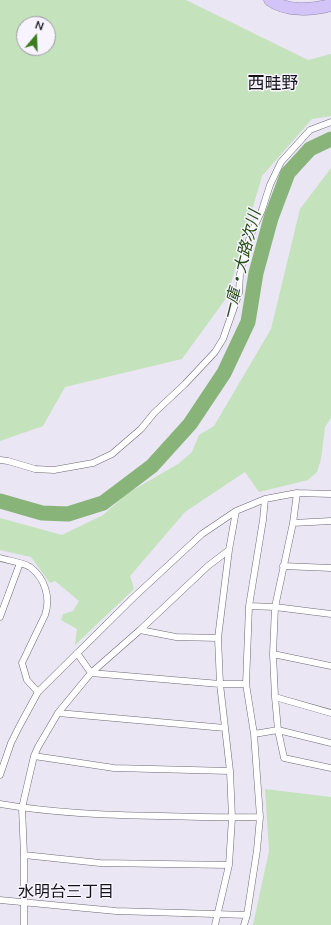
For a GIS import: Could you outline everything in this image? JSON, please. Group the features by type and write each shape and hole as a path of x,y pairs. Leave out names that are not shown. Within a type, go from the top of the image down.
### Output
{"highway":[{"path":"270,0 289,8 319,8 331,6"}],"street":[{"path":"0,460 35,468 54,470 93,463 112,454 141,429 154,413 186,384 215,352 223,339 239,293 240,274 250,236 262,210 270,185 281,162 310,130 331,122"},
{"path":"0,775 11,744 38,692 202,534 236,511 266,498 297,494 331,494"},
{"path":"297,494 293,523 275,607 273,654 278,730 284,758 331,768"},
{"path":"244,925 247,915 257,850 260,817 254,734 246,684 249,606 266,498"},
{"path":"215,925 229,865 232,818 230,771 220,684 218,638 229,550 236,511"},
{"path":"293,523 331,521"},
{"path":"24,925 24,854 22,808 34,756 58,713 91,673 140,630 208,566 229,550"},
{"path":"0,558 20,563 30,568 37,574 47,593 48,608 22,663 27,680 38,692"},
{"path":"0,617 20,563"},
{"path":"283,566 331,568"},
{"path":"249,606 275,607 331,614"},
{"path":"140,630 176,637 218,638"},
{"path":"77,653 91,673"},
{"path":"273,654 331,666"},
{"path":"91,673 220,684 246,684"},
{"path":"275,697 331,713"},
{"path":"58,713 225,728"},
{"path":"254,734 278,730 331,743"},
{"path":"34,756 114,768 230,771"},
{"path":"0,804 22,808 103,815 232,818 260,817"},
{"path":"24,854 100,863 229,865"},
{"path":"0,900 116,911 247,915"}],"green space":[{"path":"0,0 186,0 308,60 331,54 331,116 312,119 262,176 227,297 182,359 65,387 43,426 0,441"},
{"path":"331,168 331,418 325,427 321,459 317,472 308,480 259,492 245,472 185,512 130,576 134,589 75,645 77,629 61,620 63,614 73,611 79,601 55,581 50,583 31,557 0,550 0,518 62,535 103,515 128,493 178,464 192,452 199,435 214,426 271,329 300,209"},
{"path":"265,789 331,797 331,925 253,925 269,851"}],"waterway":[{"name":"一庫・大路次川","path":"0,501 42,513 68,514 103,503 152,466 190,424 224,373 248,322 256,273 271,218 288,173 310,149 331,139"}],"district":[{"name":"西畦野","path":"273,84"},
{"name":"水明台三丁目","path":"66,892"}]}
